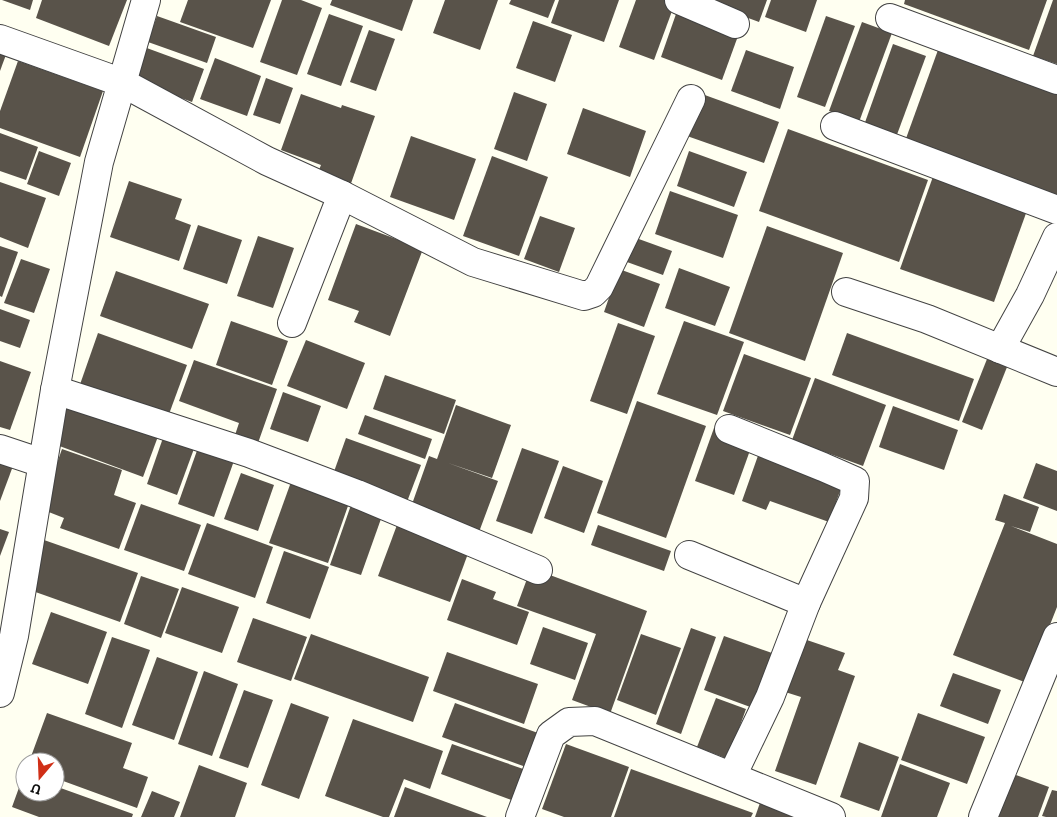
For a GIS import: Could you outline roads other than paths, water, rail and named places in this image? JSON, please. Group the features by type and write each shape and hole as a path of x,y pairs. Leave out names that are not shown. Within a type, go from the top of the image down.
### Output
{"street":[{"path":"0,693 14,636 55,390 99,162 146,0"},
{"path":"679,0 736,24"},
{"path":"890,18 1057,80"},
{"path":"0,39 123,83 267,161 342,195 473,262 584,296 593,293 599,287 691,99"},
{"path":"835,126 1057,210"},
{"path":"292,323 342,195"},
{"path":"1000,349 1030,296 1057,237"},
{"path":"846,292 928,319 1057,372"},
{"path":"55,390 249,453 357,494 538,570"},
{"path":"729,429 824,466 855,481 854,498 806,604 770,697 732,776"},
{"path":"0,449 42,463"},
{"path":"690,554 806,604"},
{"path":"983,817 1057,637"},
{"path":"520,817 551,734 569,722 595,721 831,817"}]}
